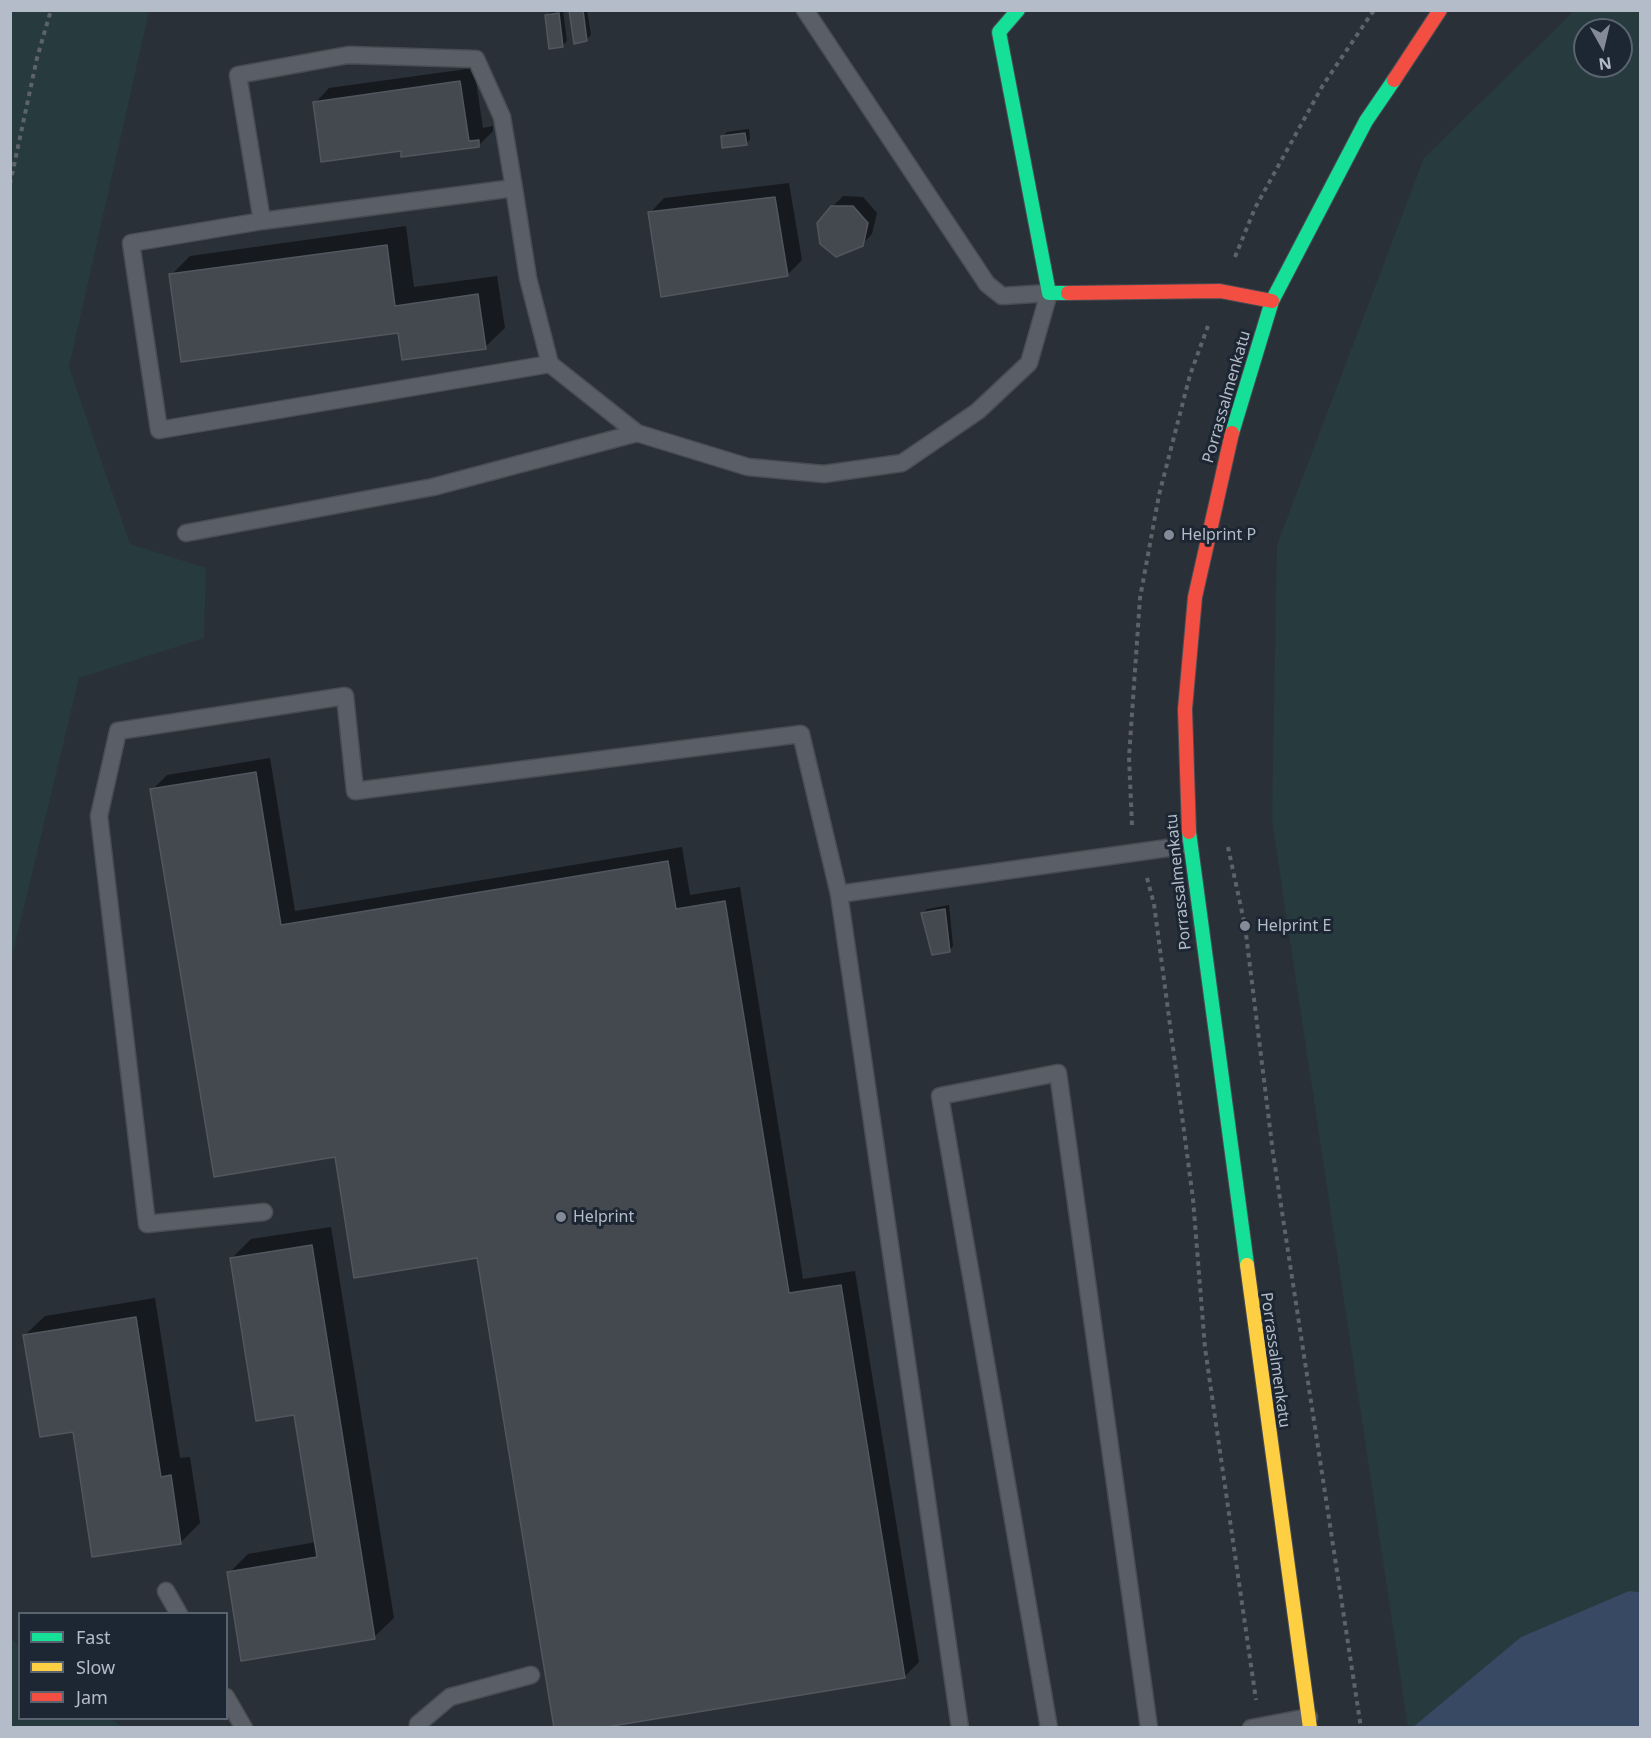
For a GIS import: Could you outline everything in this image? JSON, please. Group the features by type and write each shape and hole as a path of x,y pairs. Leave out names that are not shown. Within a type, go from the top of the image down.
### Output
{"street":[{"path":"1018,10 999,32 1049,293 1220,291 1272,301"},
{"name":"Porrassalmenkatu","path":"1310,1722 1189,845 1185,709 1195,597 1231,436 1272,301 1366,120 1440,10"}],"lane":[{"path":"262,221 238,75 348,55 476,59 502,117 528,278 550,364 637,433 748,467 824,474 902,463 978,411 1029,363 1049,293 1002,296 987,284 805,10"},
{"path":"514,188 262,221 131,243 159,430 550,364"},
{"path":"186,533 433,487 637,433"},
{"path":"264,1212 147,1224 99,816 118,731 345,696 355,791 801,734 839,894 960,1728"},
{"path":"839,894 1189,845"},
{"path":"1049,1728 940,1096 1058,1073 1149,1728"},
{"path":"166,1591 178,1612"},
{"path":"418,1728 418,1724 450,1697 531,1675"},
{"path":"228,1700 244,1728"},
{"path":"1251,1728 1310,1722"}],"path":[{"path":"10,184 37,58 51,10"},
{"path":"1226,840 1245,926 1273,1153 1361,1728"}],"green space":[{"path":"11,10 149,11 69,367 130,544 206,568 204,638 79,678 11,961"},
{"path":"1574,11 1640,11 1640,1592 1629,1591 1521,1637 1413,1727 1408,1727 1272,820 1277,545 1424,158"},
{"path":"11,1639 18,1645 18,1720 112,1720 123,1727 11,1727"}],"water":[{"path":"1629,1591 1640,1592 1640,1727 1413,1727 1521,1637"}],"building":[{"path":"569,10 583,10 587,41 574,44"},
{"path":"559,13 563,47 549,49 545,15"},
{"path":"460,81 469,141 479,140 479,147 401,157 401,151 321,162 313,102"},
{"path":"745,133 747,145 722,148 721,136"},
{"path":"775,197 788,276 661,297 648,212"},
{"path":"831,206 853,206 868,223 863,246 836,257 820,244 817,223"},
{"path":"387,245 395,306 478,294 486,349 402,360 398,333 181,362 169,274"},
{"name":"Helprint","path":"256,772 281,925 668,861 676,909 725,901 789,1293 841,1285 905,1678 600,1728 554,1728 477,1258 354,1278 335,1157 214,1177 150,789"},
{"path":"945,909 950,952 932,955 921,913"},
{"path":"312,1245 375,1639 241,1661 227,1572 317,1557 294,1415 256,1421 230,1258"},
{"path":"136,1317 161,1477 171,1475 181,1544 92,1557 73,1432 40,1437 23,1335"}],"traffic: fast":[{"path":"1018,10 999,32 1049,293 1068,293"},
{"path":"1232,433 1272,301 1366,121 1394,80"},
{"path":"1189,832 1247,1265"}],"traffic: slow":[{"path":"1247,1265 1310,1728"}],"traffic: jam":[{"path":"1394,80 1440,10"},
{"path":"1068,293 1220,291 1272,301"},
{"path":"1189,832 1185,709 1195,597 1232,433"}],"place":[{"name":"Helprint P","path":"1169,535"},
{"name":"Helprint E","path":"1245,926"},
{"name":"Helprint","path":"561,1217"}]}
